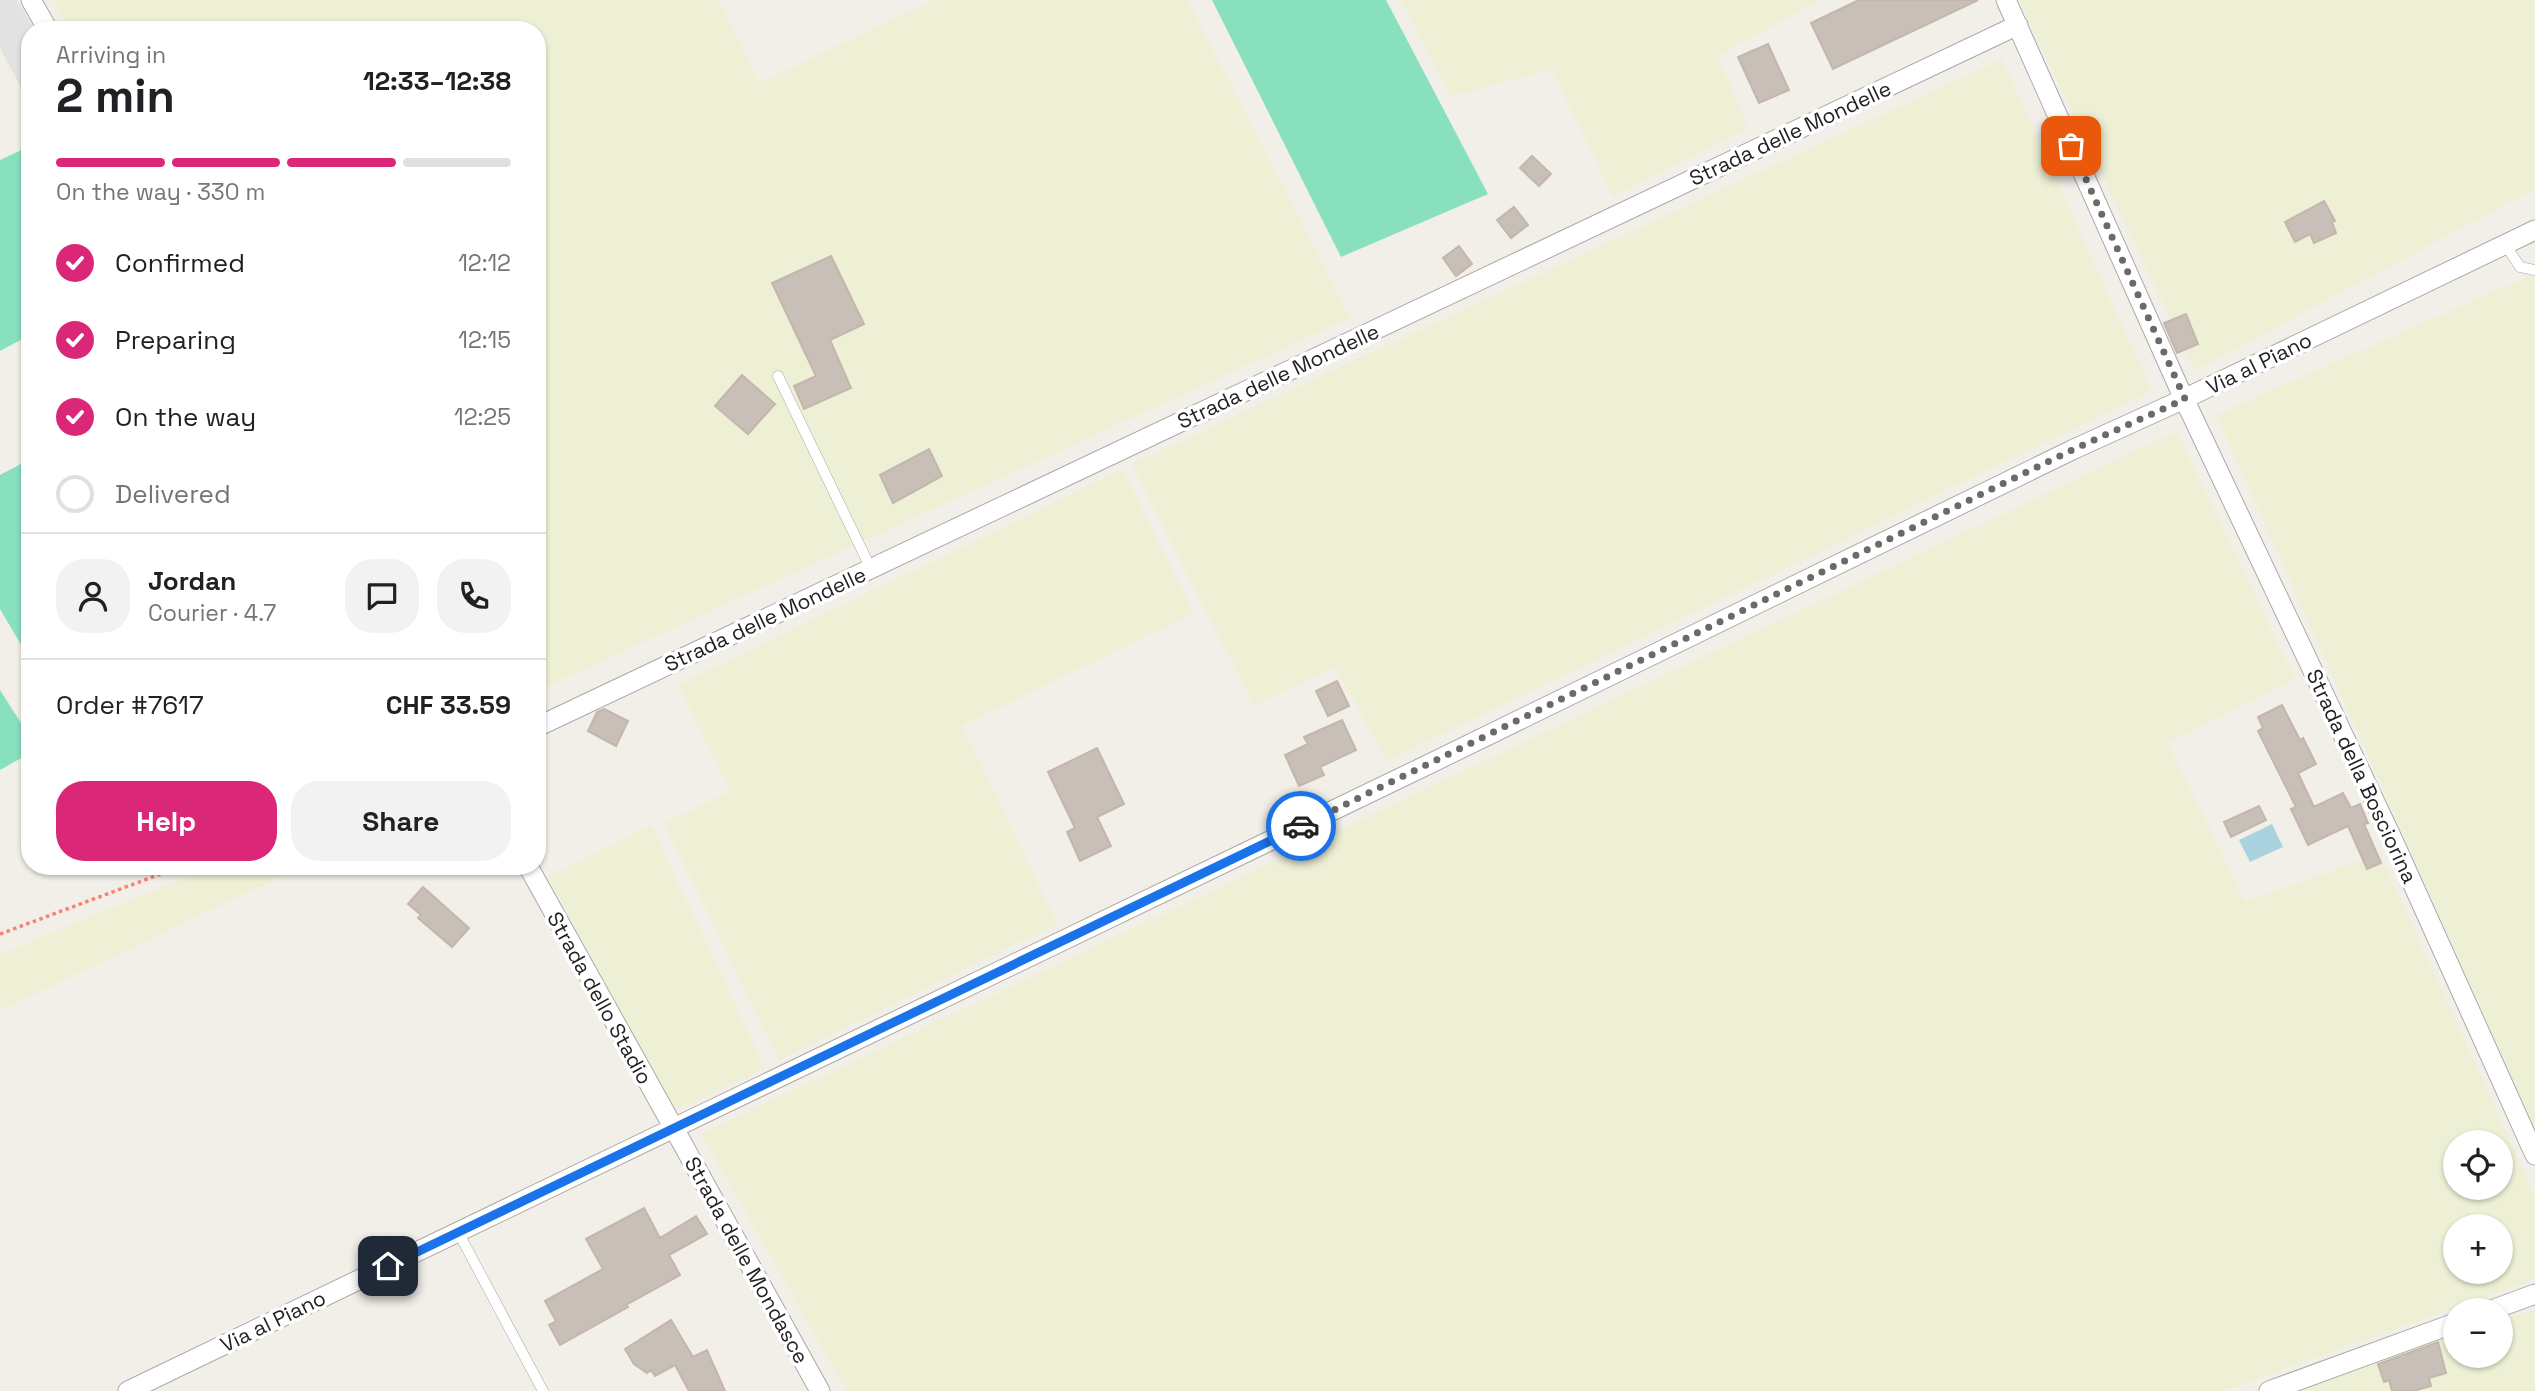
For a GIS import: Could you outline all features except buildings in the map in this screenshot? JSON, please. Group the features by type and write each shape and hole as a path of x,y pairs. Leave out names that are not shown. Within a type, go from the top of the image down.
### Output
{"street":[{"path":"31,0 43,21"},
{"name":"Strada della Bosciorina","path":"2006,0 2185,399 2392,838 2535,1155"},
{"name":"Strada delle Mondelle","path":"546,723 2018,25"},
{"name":"Via al Piano","path":"128,1391 1410,774 2060,456 2185,399 2535,230"},
{"name":"Strada dello Stadio","path":"533,875 673,1129"},
{"name":"Strada delle Mondasce","path":"673,1129 820,1391"},
{"path":"2513,1302 2535,1294"},
{"path":"2269,1391 2443,1327"}],"lane":[{"path":"2505,244 2520,267 2535,270"},
{"path":"778,376 871,569"},
{"path":"458,1231 543,1391"}],"path":[{"path":"0,934 158,875"}],"green space":[{"path":"53,0 718,0 759,83 934,0 1188,0 1350,318 546,687 546,21 65,21"},
{"path":"1212,0 1386,0 1488,194 1341,257"},
{"path":"1401,0 1822,0 1718,55 1748,128 1613,197 1552,70 1451,96"},
{"path":"2019,0 2535,0 2535,189 2195,371"},
{"path":"2002,59 2152,391 1387,761 1335,667 1254,706 1132,464"},
{"path":"21,150 21,340 0,351 0,160"},
{"path":"2535,273 2535,1129 2216,415"},
{"path":"2177,431 2295,679 2168,743 2245,901 2380,854 2505,1130 2443,1130 2443,1200 2513,1200 2513,1147 2535,1195 2535,1279 2482,1298 2443,1298 2443,1312 2224,1391 847,1391 701,1134"},
{"path":"21,464 21,645 0,609 0,475"},
{"path":"1123,469 1194,613 962,726 1058,924 779,1060 664,823 730,791 678,685"},
{"path":"0,690 21,723 21,758 0,770"},
{"path":"651,825 765,1068 675,1111 548,877"},
{"path":"192,875 284,875 0,1011 0,954"},
{"path":"2535,1310 2535,1391 2293,1391 2392,1351 2443,1336 2443,1368 2513,1368 2513,1316"}],"shaded area":[{"path":"0,0 17,0 30,21 21,21 21,88 0,48"}],"water":[{"path":"2272,824 2283,847 2250,862 2239,840"}],"way so far":[{"path":"1301,826 2072,450 2185,399 2071,146"}],"route":[{"path":"388,1266 1301,826"}]}
